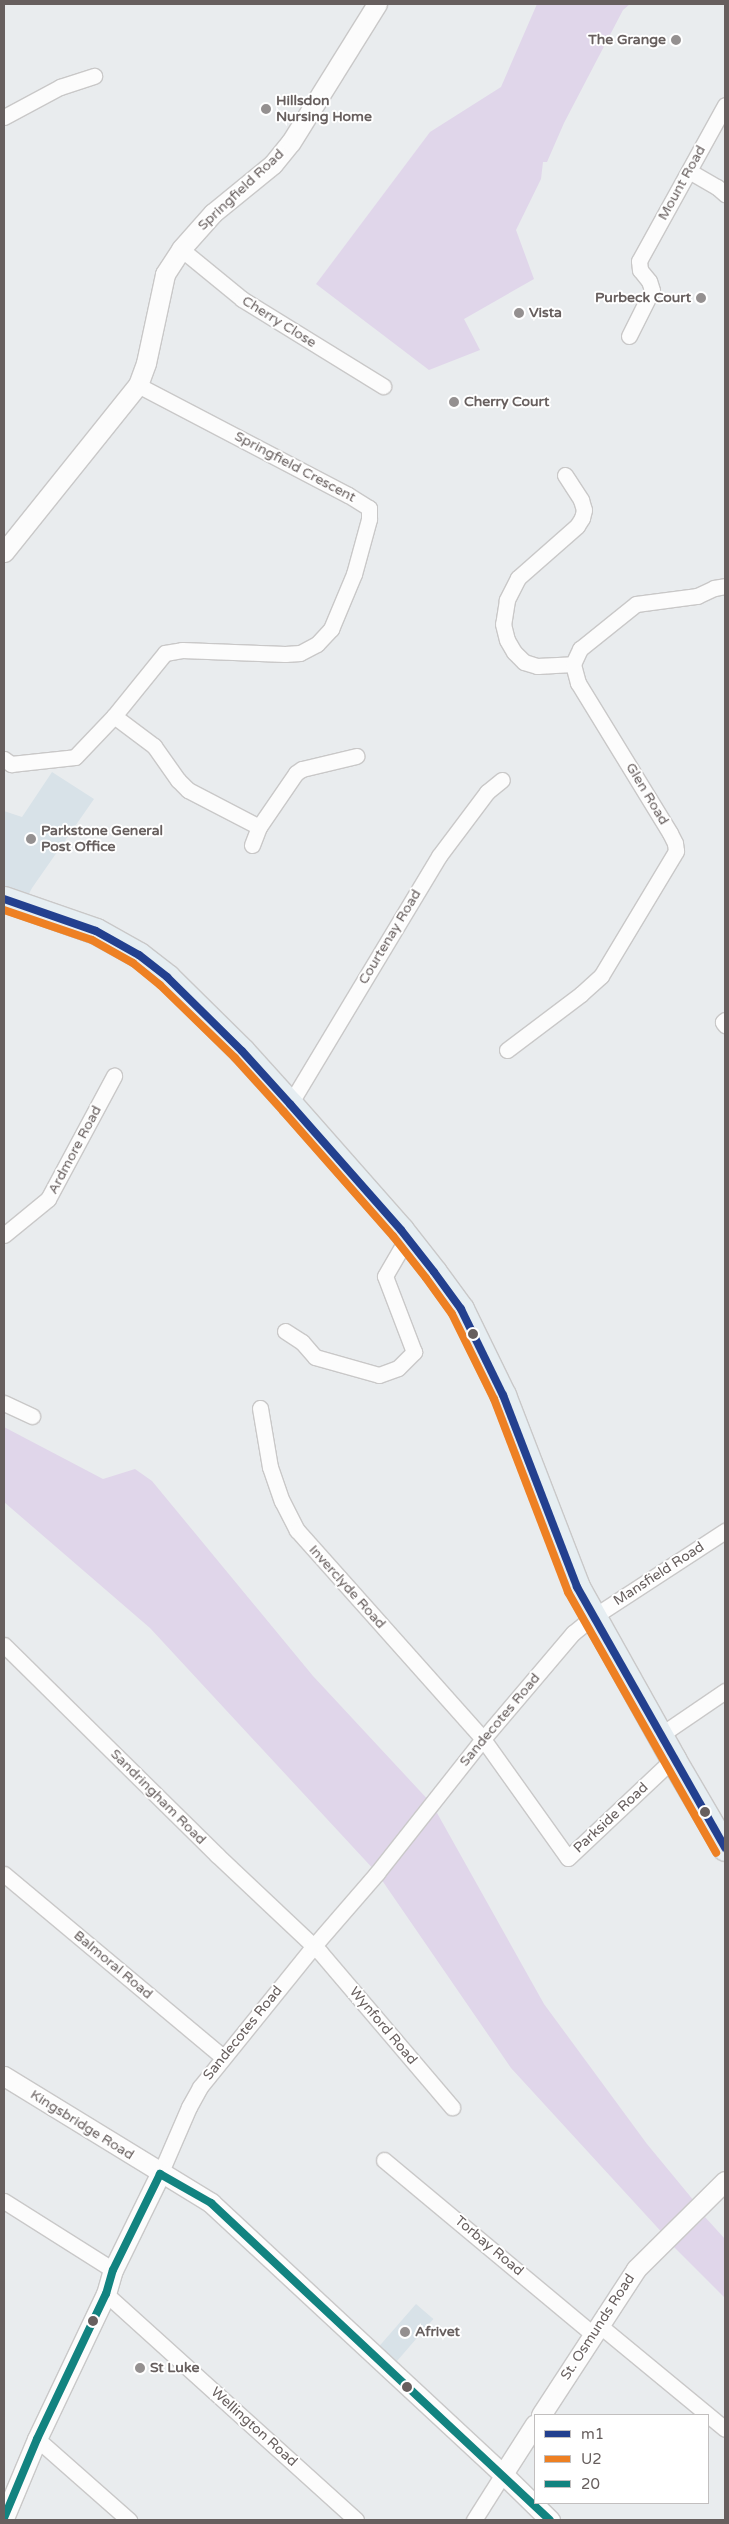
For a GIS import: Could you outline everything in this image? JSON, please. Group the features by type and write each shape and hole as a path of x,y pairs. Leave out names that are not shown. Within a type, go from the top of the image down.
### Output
{"highway":[{"path":"4,899 96,932 139,955 167,977 242,1051 290,1104 407,1238 461,1309 483,1352 518,1433 577,1587 659,1736 725,1848"}],"street":[{"name":"Springfield Road","path":"4,552 138,385 146,363 166,274 181,249 213,213 273,164 290,142 377,4"},
{"path":"4,117 60,87 94,76"},
{"name":"Mount Road","path":"629,336 652,290 649,281 640,270 639,261 725,106"},
{"path":"689,172 717,187 725,194"},
{"name":"Cherry Close","path":"181,249 242,299 383,386"},
{"name":"Springfield Crescent","path":"4,760 11,764 75,757 114,716 165,653 182,650 285,654 300,653 318,644 336,620 354,574 370,512 363,504 138,385"},
{"path":"565,474 584,510 584,528 518,578 507,600 503,624 507,640 514,652 524,662 537,666 573,664 580,649 636,604 697,596 725,586"},
{"name":"Glen Road","path":"506,1050 581,994 601,976 676,851 675,843 670,833 578,683 573,664"},
{"path":"114,716 154,746 178,780 188,790 259,827"},
{"path":"252,845 259,827 296,773 302,769 356,756"},
{"name":"Courtenay Road","path":"290,1104 439,856 487,792 502,780"},
{"path":"725,1020 723,1022 725,1025"},
{"name":"Ardmore Road","path":"4,1236 48,1199 114,1076"},
{"path":"285,1331 302,1342 314,1357 379,1375 398,1368 414,1352 384,1276 407,1238"},
{"path":"4,1403 32,1416"},
{"name":"Inverclyde Road","path":"260,1408 270,1467 282,1502 297,1530 483,1739"},
{"name":"Mansfield Road","path":"593,1617 725,1531"},
{"name":"Sandecotes Road","path":"4,2518 7,2497 37,2440 106,2294 113,2270 160,2174 189,2106 200,2087 313,1947 377,1873 483,1739 573,1633 593,1617"},
{"name":"Sandringham Road","path":"4,1645 313,1947"},
{"path":"659,1736 725,1691"},
{"name":"Parkside Road","path":"483,1739 568,1858 673,1759"},
{"name":"Balmoral Road","path":"4,1874 223,2057"},
{"name":"Wynford Road","path":"313,1947 320,1952 452,2107"},
{"name":"Kingsbridge Road","path":"4,2076 160,2174 211,2203 550,2520"},
{"name":"Torbay Road","path":"384,2160 596,2329 707,2414"},
{"name":"St. Osmunds Road","path":"542,2414 636,2268 721,2186"},
{"path":"4,2201 113,2270"},
{"name":"Wellington Road","path":"106,2294 356,2520"},
{"name":"Torbay Road","path":"709,2416 725,2428"},
{"path":"474,2520 534,2426"},
{"path":"37,2440 129,2520"}],"shaded area":[{"path":"537,4 630,4 623,10 564,123 547,162 543,162 541,179 516,230 534,279 464,319 480,350 429,370 316,284 430,132 501,87"},
{"path":"52,772 94,799 32,888 22,907 4,899 4,811 22,817"},
{"path":"4,1427 103,1479 135,1469 152,1481 313,1676 432,1804 544,2004 647,2144 699,2207 667,2238 511,2068 377,1873 150,1628 4,1502"},
{"path":"705,2217 725,2239 725,2298 674,2247"},
{"path":"416,2304 433,2319 391,2368 373,2353"}],"transit line":[{"name":"m1","path":"4,899 96,931 139,955 167,977 242,1051 290,1104 401,1230 434,1272 461,1309 503,1395 577,1587 725,1848"},
{"name":"U2","path":"4,910 92,940 133,963 160,985 235,1058 393,1236 426,1278 452,1314 494,1399 568,1592 716,1853"},
{"name":"20","path":"160,2174 211,2203 550,2520"},
{"name":"20","path":"4,2518 37,2439 106,2294 113,2270 160,2174"}],"place":[{"name":"The Grange","path":"676,40"},
{"name":"Hillsdon Nursing Home","path":"266,109"},
{"name":"Purbeck Court","path":"701,298"},
{"name":"Vista","path":"519,313"},
{"name":"Cherry Court","path":"454,402"},
{"name":"Parkstone General Post Office","path":"31,839"},
{"name":"Afrivet","path":"405,2332"},
{"name":"St Luke","path":"140,2368"}]}
